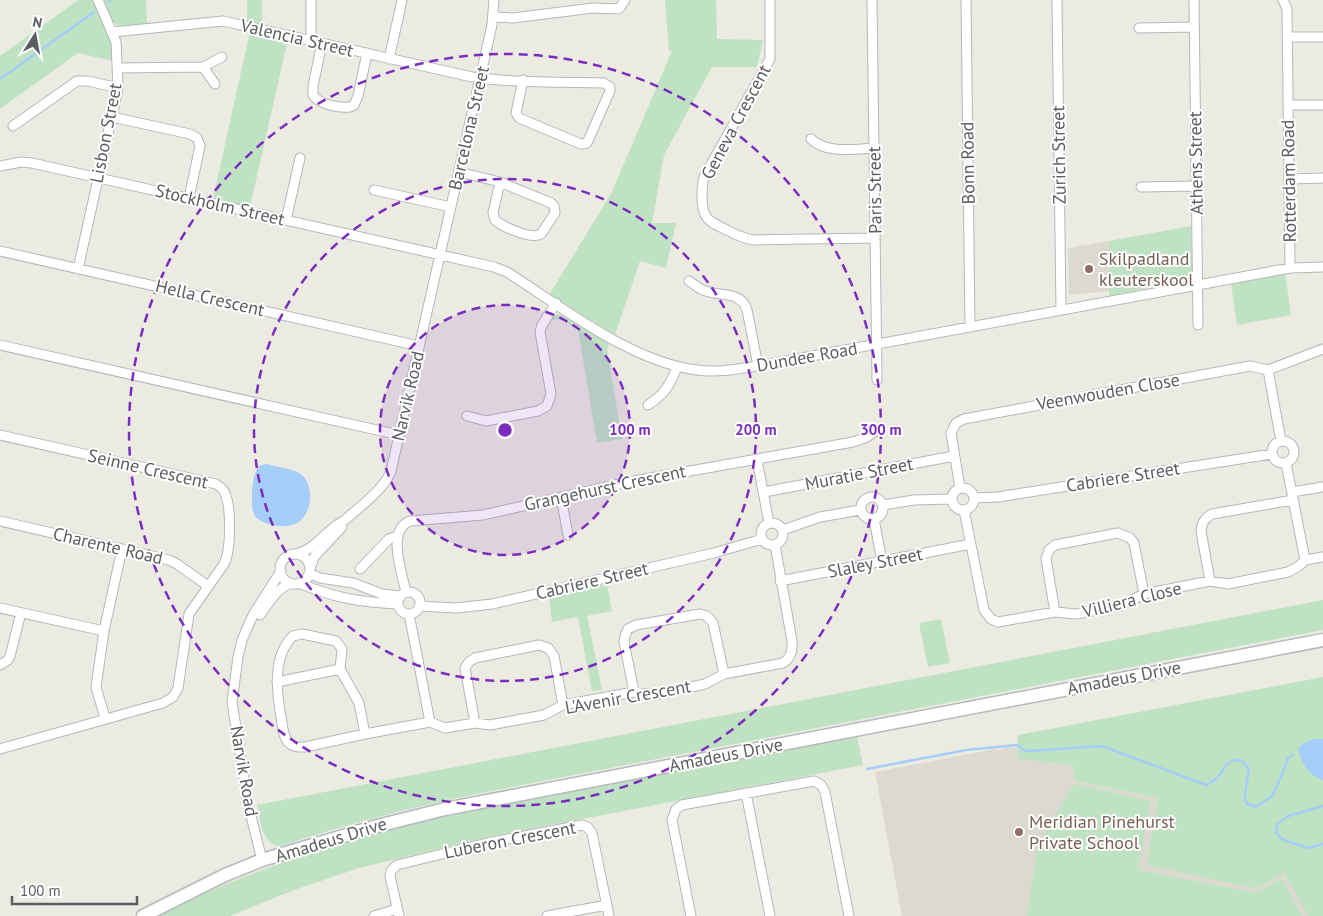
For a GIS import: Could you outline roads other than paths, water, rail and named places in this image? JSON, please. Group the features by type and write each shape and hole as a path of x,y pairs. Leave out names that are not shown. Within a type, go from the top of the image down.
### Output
{"street":[{"name":"Lisbon Street","path":"78,269 118,88 117,47 113,32 98,0"},
{"path":"311,0 311,41"},
{"path":"389,58 402,0"},
{"name":"Barcelona Street","path":"440,255 493,17 494,0"},
{"path":"493,17 513,18 593,8 619,9 624,0"},
{"name":"Geneva Crescent","path":"770,0 770,59 704,177 702,207 705,215 712,223 753,240 875,238"},
{"name":"Paris Street","path":"872,0 877,380"},
{"name":"Bonn Road","path":"966,0 970,327"},
{"name":"Zurich Street","path":"1057,0 1061,310"},
{"name":"Athens Street","path":"1194,0 1198,325"},
{"name":"Rotterdam Road","path":"1197,285 1290,268 1287,9 1283,0"},
{"name":"Valencia Street","path":"113,32 218,21 480,78 604,83 608,85 610,91 587,143 579,144 519,118 516,111 522,80"},
{"path":"1139,28 1194,27"},
{"path":"1287,37 1323,37"},
{"path":"322,43 313,86 313,95 319,101 340,106 350,106 356,101 367,53"},
{"path":"117,68 203,66 222,57"},
{"path":"203,66 215,84"},
{"path":"14,126 78,81 88,81 118,88"},
{"path":"1288,105 1323,105"},
{"path":"112,117 190,134 197,138 200,146 189,198"},
{"path":"811,139 821,146 830,148 874,148"},
{"path":"286,220 300,158"},
{"name":"Stockholm Street","path":"0,166 21,162 32,163 440,255"},
{"path":"459,172 500,182 548,201 556,209 554,217 541,234 531,236 495,220 493,213 500,182"},
{"path":"1289,179 1323,178"},
{"path":"1141,187 1196,186"},
{"path":"374,190 451,207"},
{"name":"Hella Crescent","path":"0,251 419,346"},
{"name":"Dundee Road","path":"440,255 503,270 620,343 656,360 676,366 717,372 1197,285"},
{"name":"Narvik Road","path":"310,571 314,557 346,520 388,478 440,255"},
{"path":"1290,268 1323,267"},
{"path":"690,281 704,290 736,297 743,302 747,310 758,366"},
{"path":"466,416 486,421 538,411 547,406 551,394 540,335 542,325 556,304"},
{"path":"0,345 399,435"},
{"name":"Veenwouden Close","path":"960,488 951,433 956,423 964,418 1250,366 1268,370 1323,349"},
{"path":"648,405 663,394 668,387 676,366"},
{"path":"1268,370 1281,441"},
{"name":"Grangehurst Crescent","path":"360,569 389,539 397,536 401,526 410,521 483,515 663,475 853,442 865,438 879,429"},
{"name":"Seinne Crescent","path":"0,435 213,483 220,487 227,499 230,548 224,564 188,618 175,695 166,702 0,749"},
{"path":"1281,441 1288,442 1294,449 1293,458 1286,463 1277,462 1272,454 1274,445 1281,441"},
{"name":"Cabriere Street","path":"974,498 998,497 1272,454"},
{"name":"Muratie Street","path":"764,492 954,456"},
{"path":"757,460 769,523"},
{"path":"1286,463 1305,560"},
{"path":"1210,581 1201,531 1207,517 1212,514 1293,496 1323,487"},
{"path":"960,488 970,490 974,498 972,505 964,510 957,508 951,499 953,492 960,488"},
{"path":"560,497 568,535"},
{"path":"869,497 876,497 883,505 882,514 874,519 865,517 860,510 863,501 869,497"},
{"path":"883,505 914,500 951,499"},
{"path":"782,530 820,517 860,510"},
{"name":"Villiera Close","path":"964,510 984,610 988,617 994,621 1005,622 1055,612 1076,614 1122,605 1144,594 1210,581 1228,584 1288,572 1305,560 1323,557"},
{"path":"874,519 882,562"},
{"name":"Narvik Road","path":"296,554 307,550 338,523 346,520"},
{"name":"Charente Road","path":"0,521 173,562 208,586"},
{"path":"769,523 776,523 782,530 783,538 780,543 774,545 766,544 762,539 762,529 769,523"},
{"path":"1055,612 1046,559 1049,550 1055,545 1118,533 1126,535 1134,543 1144,594"},
{"path":"397,536 397,548 401,598 402,612 409,614 416,612 420,606 420,600 416,594 401,598 360,602 333,596 285,580 280,571 281,564 285,558 296,554 305,558 310,571 320,578 353,583 382,594 401,598"},
{"name":"Cabriere Street","path":"420,606 456,608 492,604 714,553 762,539"},
{"name":"Slaley Street","path":"780,581 971,544"},
{"name":"L'Avenir Crescent","path":"430,722 445,728 475,723 490,725 544,715 563,705 634,692 654,694 705,684 724,674 783,663 792,650 792,641 774,545"},
{"path":"105,718 96,687 104,631 122,549"},
{"name":"Narvik Road","path":"262,860 248,804 232,702 242,640 254,615 280,571"},
{"path":"295,583 306,579 310,571"},
{"path":"333,596 336,581"},
{"name":"Narvik Road","path":"250,624 258,618 282,587 295,583"},
{"path":"0,608 104,631"},
{"path":"0,665 8,660 10,656 21,613"},
{"path":"365,734 359,703 340,669 342,648 337,642 296,634 289,640 281,656 277,696 284,735 290,744 296,747 305,747 430,722 409,614"},
{"path":"634,692 624,639 628,629 636,625 700,614 705,615 713,623 724,674"},
{"name":"Amadeus Drive","path":"143,916 225,875 262,860 377,826 445,809 1323,640"},
{"path":"475,723 465,672 469,662 476,658 530,647 542,646 548,648 552,652 563,705"},
{"path":"277,682 340,669"},
{"path":"690,916 672,820 674,812 682,806 811,781 816,781 825,792 849,916"},
{"path":"746,793 770,916"},
{"name":"Luberon Crescent","path":"398,913 390,876 391,871 397,865 487,843 579,825 587,827 592,834 609,916"},
{"path":"547,916 606,905"},
{"path":"374,916 398,913"}],"water":[{"path":"267,464 297,472 307,482 310,497 307,512 303,518 293,525 275,526 263,522 254,514 252,509 252,487 254,477 260,465"},
{"path":"1313,739 1323,739 1323,780 1310,772 1298,749"}],"waterway":[{"path":"0,79 94,12"},
{"path":"867,769 966,750 1017,745 1023,750 1028,751 1102,746 1206,785 1217,778 1228,763 1241,760 1249,769 1245,799 1247,804 1256,807 1272,796 1288,758 1293,755"},
{"path":"1323,806 1288,816 1277,824 1276,833 1283,840 1308,848 1323,844"}],"place":[{"name":"Skilpadland kleuterskool","path":"1089,269"},
{"name":"Meridian Pinehurst Private School","path":"1019,832"}]}
